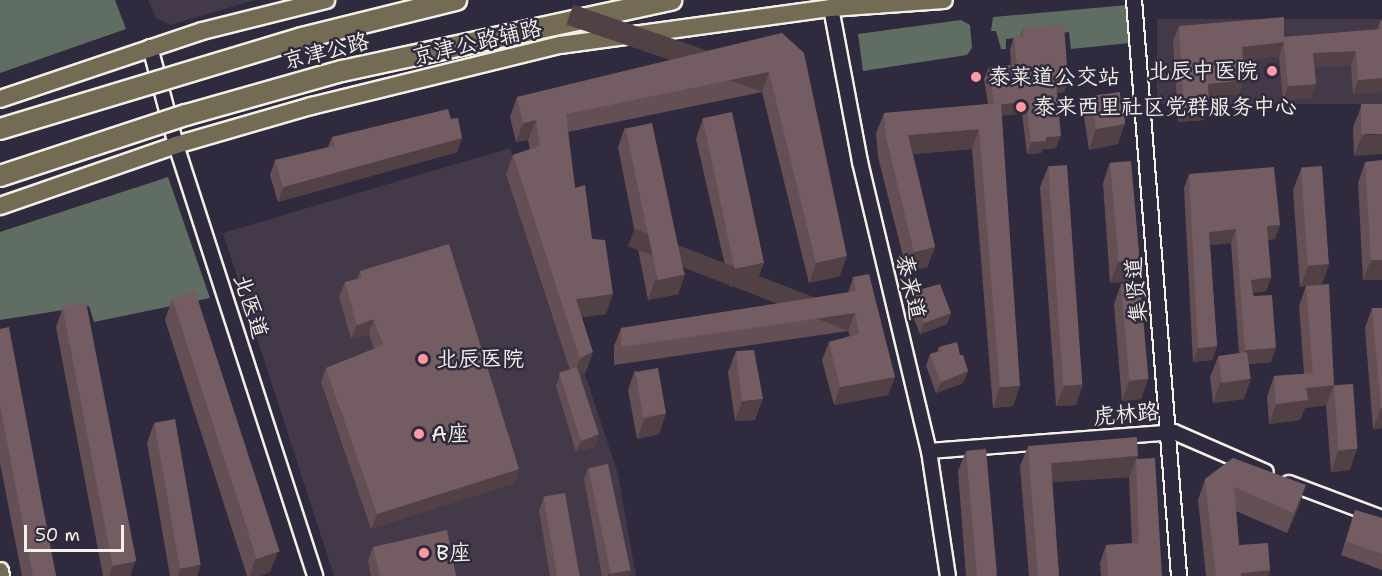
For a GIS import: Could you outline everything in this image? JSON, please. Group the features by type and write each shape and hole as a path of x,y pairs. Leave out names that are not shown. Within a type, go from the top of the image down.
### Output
{"highway":[{"name":"京津公路","path":"0,129 259,50 456,0"},
{"name":"京津公路","path":"0,176 186,115 342,71 511,32 671,0"}],"main road":[{"path":"0,99 150,47 326,0"},
{"name":"京津公路辅路","path":"0,206 177,145 312,106 560,45 882,2 944,0"},
{"path":"0,571 1,576"}],"street":[{"name":"集贤道","path":"1134,0 1171,432 1186,576"},
{"name":"集贤道","path":"1141,0 1179,576"},
{"name":"泰来道","path":"831,8 860,162 929,451 948,576"},
{"name":"北医道","path":"150,47 177,145 315,576"},
{"name":"虎林路","path":"929,451 1171,432 1318,497 1382,518"}],"shaded area":[{"path":"148,0 255,0 170,25 156,18"},
{"name":"北辰中医院","path":"1157,19 1382,19 1382,104 1157,104"},
{"name":"北辰医院","path":"510,148 618,474 636,576 334,576 223,233"}],"green space":[{"path":"0,0 115,0 126,29 0,73"},
{"path":"1128,5 1130,43 1071,49 1069,32 1006,39 1006,49 1001,49 996,31 991,31 993,17"},
{"path":"961,20 970,25 972,48 967,55 863,71 858,34"},
{"path":"168,177 210,298 94,322 89,306 0,320 0,232"}],"building":[{"path":"1284,17 1284,37 1381,29 1380,21 1382,21 1382,78 1358,80 1356,51 1313,53 1316,84 1288,86 1284,42 1242,47 1245,80 1208,84 1209,106 1184,108 1179,26"},
{"path":"1064,24 1068,80 1056,81 1061,136 1046,137 1046,141 1031,142 1026,102 994,103 989,67 1017,65 1014,37 1023,36 1023,28"},
{"path":"782,33 804,53 847,256 816,263 769,72 566,114 575,188 585,185 592,239 605,240 613,294 576,299 593,352 580,358 513,155 540,146 536,120 523,123 517,97"},
{"path":"1120,92 1125,124 1096,129 1091,96"},
{"path":"1001,103 1020,386 1000,387 979,129 908,135 935,247 914,252 886,137 884,113"},
{"path":"1361,104 1382,104 1382,134 1361,134"},
{"path":"448,109 451,119 458,118 462,138 283,187 275,160 335,146 332,137"},
{"path":"732,112 764,263 735,269 703,118"},
{"path":"652,123 684,275 658,280 626,129"},
{"path":"1382,160 1382,260 1371,260 1365,162"},
{"path":"1131,161 1140,260 1119,261 1110,163"},
{"path":"1067,165 1082,384 1063,386 1048,166"},
{"path":"1322,166 1329,264 1308,265 1301,167"},
{"path":"1274,167 1280,225 1267,226 1271,277 1251,280 1253,296 1272,295 1276,348 1245,350 1236,229 1209,232 1217,346 1198,348 1189,174"},
{"name":"A座","path":"449,244 519,469 377,514 326,368 383,345 374,319 357,325 345,282 362,278 360,271"},
{"path":"869,274 895,377 840,387 829,342 859,334 855,313 621,347 621,328 856,291 853,277"},
{"path":"1140,282 1148,379 1130,380 1121,284"},
{"path":"940,284 951,313 924,323 913,296 923,293 922,289"},
{"path":"1329,284 1334,385 1306,388 1308,400 1276,404 1274,376 1313,373 1306,286"},
{"path":"195,291 280,552 257,559 172,298"},
{"path":"86,302 136,561 113,566 62,307"},
{"path":"1372,308 1382,308 1382,408 1381,408"},
{"path":"9,327 56,576 33,576 0,405 0,329"},
{"path":"957,342 960,355 963,355 968,371 941,382 930,354 940,351 939,347"},
{"path":"754,350 763,399 742,401 736,351"},
{"path":"1247,352 1251,379 1222,383 1218,356"},
{"path":"577,367 599,435 581,440 559,373"},
{"path":"658,368 666,413 643,417 635,372"},
{"path":"1353,384 1358,449 1339,450 1334,385"},
{"path":"175,419 201,565 180,568 154,423"},
{"path":"1137,437 1138,456 1051,463 1059,576 1038,576 1028,446"},
{"path":"986,449 997,576 977,576 966,451"},
{"path":"1155,458 1162,576 1108,576 1106,545 1139,543 1136,459"},
{"path":"1233,458 1306,485 1294,513 1234,487 1239,545 1268,543 1270,570 1241,573 1241,576 1216,576 1205,479"},
{"path":"608,464 630,570 611,574 588,468"},
{"path":"565,493 580,576 557,576 543,497"},
{"path":"1355,510 1382,518 1382,554 1346,541"},
{"path":"447,530 456,576 380,576 373,547"}],"place":[{"name":"北辰中医院","path":"1272,71"},
{"name":"泰莱道公交站","path":"976,77"},
{"name":"泰来西里社区党群服务中心","path":"1021,107"},
{"name":"北辰医院","path":"423,359"},
{"name":"A座","path":"419,434"},
{"name":"B座","path":"424,553"}]}
